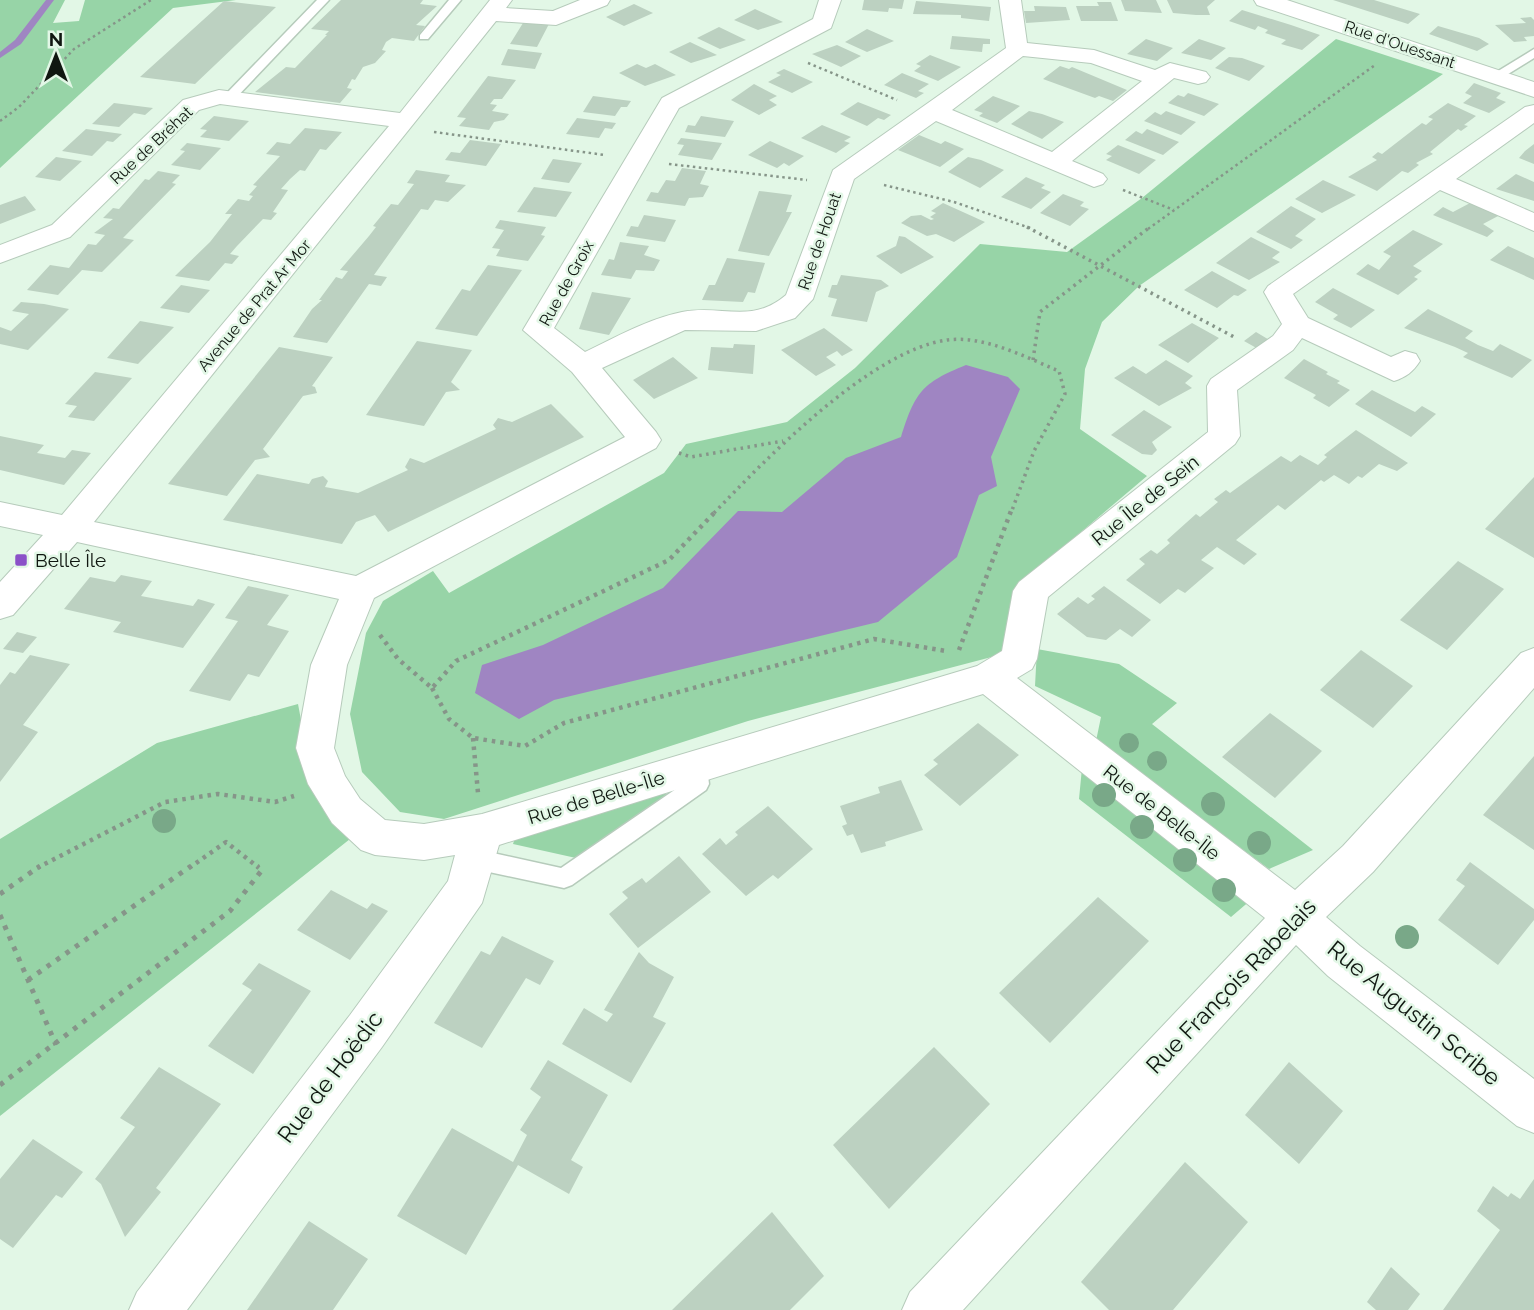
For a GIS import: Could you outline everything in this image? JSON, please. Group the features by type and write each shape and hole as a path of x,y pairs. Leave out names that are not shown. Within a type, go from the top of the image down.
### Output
{"street":[{"path":"497,7 556,18 599,0"},
{"name":"Rue de Groix","path":"645,440 583,365 538,330 670,103 823,23 830,0"},
{"path":"1010,0 1017,49 1094,57 1158,79"},
{"name":"Rue d'Ouessant","path":"1265,0 1404,44 1534,90"},
{"name":"Avenue de Prat Ar Mor","path":"0,605 70,528 497,7"},
{"name":"Rue de Houat","path":"583,365 682,320 763,322 787,312 799,299 842,175 1010,58 1017,49"},
{"path":"1055,162 1170,70 1198,77"},
{"name":"Rue de Bréhat","path":"0,255 61,231 191,105 219,97 406,121"},
{"path":"934,111 1094,179"},
{"path":"1405,361 1394,371 1297,324 1278,292 1534,112"},
{"path":"1438,180 1534,223"},
{"name":"Rue Île de Sein","path":"989,677 1019,659 1031,591 1224,436 1223,386 1283,343 1297,324"},
{"path":"0,514 70,528 353,603 645,440"},
{"name":"Rue de Belle-Île","path":"353,603 328,665 315,748 328,784 346,811 375,837 478,845 699,765 989,677 1295,916"},
{"name":"Rue François Rabelais","path":"928,1310 1295,916 1358,859 1534,663"},
{"name":"Rue de Hoëdic","path":"155,1310 366,1031 467,889 478,845"},
{"name":"Rue Augustin Scribe","path":"1295,916 1344,961 1534,1109"}],"lane":[{"path":"228,99 323,0"},
{"path":"424,37 455,0"},
{"path":"1504,79 1534,53"},
{"path":"1504,79 1534,68"},
{"path":"478,845 564,878 699,784 699,765"}],"path":[{"path":"0,121 19,107 74,49 151,0"},
{"path":"1033,360 1040,312 1100,263 1404,44"},
{"path":"775,50 917,109 934,111"},
{"path":"1094,179 1174,210"},
{"path":"353,603 398,659 432,688 449,719 473,738 525,746 564,723 874,639 957,653 1034,451 1065,394 1059,371 1033,360 967,340 946,340 893,358 784,440 669,560 456,662 432,688"},
{"path":"645,440 691,457 784,440"},
{"path":"473,738 478,845"},
{"path":"0,894 35,869 165,803 218,794 275,803 328,784"},
{"path":"0,1085 230,911 262,870 226,842 28,980"},
{"path":"0,915 56,1045"}],"green space":[{"path":"0,0 65,0 53,23 79,21 85,0 236,0 173,8 0,168"},
{"path":"1336,39 1443,74 1139,286 1102,322 1085,369 1080,429 1147,476 1015,588 1003,654 748,721 444,819 400,812 362,772 350,714 366,633 383,601 433,571 449,593 664,473 686,444 787,422 855,368 980,244 1067,252 1142,198"},
{"path":"1037,649 1119,664 1177,703 1152,724 1313,850 1269,869 1096,741 1101,717 1035,686"},
{"path":"298,704 314,789 350,839 0,1116 0,839 157,743"},
{"path":"1082,768 1252,899 1231,917 1079,799"},
{"path":"663,787 666,795 576,858 513,844 517,832"}],"shaded area":[{"path":"966,365 1008,377 1020,389 991,457 997,486 979,495 957,557 878,622 554,700 519,719 475,693 482,665 543,645 663,588 738,511 782,512 846,458 901,437 911,410 922,391 939,378"}],"building":[{"path":"341,0 423,0 420,4 437,6 416,25 425,26 414,41 392,38 386,42 382,50 386,51 375,63 363,67 355,80 352,79 347,88 352,89 340,103 255,92 286,67 295,68 327,35 329,31 311,29"},
{"path":"864,0 904,0 902,9 889,8 888,12 862,10"},
{"path":"1121,0 1156,0 1162,13 1125,11"},
{"path":"1167,0 1215,0 1207,7 1210,15 1196,15 1173,13"},
{"path":"1333,0 1374,0 1420,14 1408,24"},
{"path":"224,1 276,7 195,84 140,77"},
{"path":"916,1 991,7 989,21 961,18 961,15 913,14"},
{"path":"1097,2 1111,2 1118,21 1081,21 1076,6 1099,6"},
{"path":"634,4 653,13 624,26 606,17"},
{"path":"1034,6 1066,7 1070,20 1026,23 1024,11 1035,11"},
{"path":"755,9 783,22 758,30 734,20"},
{"path":"1242,10 1320,35 1302,50 1281,44 1286,40 1265,33 1268,30 1258,26 1255,30 1229,21"},
{"path":"1531,17 1534,20 1534,36 1524,37 1527,41 1514,42 1495,25 1526,23 1520,18"},
{"path":"523,23 549,24 537,47 510,44"},
{"path":"1438,26 1479,38 1489,44 1477,51 1429,34"},
{"path":"719,27 746,40 720,49 697,38"},
{"path":"867,29 894,41 867,52 845,42"},
{"path":"952,36 990,39 990,44 983,44 982,52 950,49"},
{"path":"1146,39 1173,48 1157,61 1127,54"},
{"path":"1199,39 1226,48 1211,60 1181,53"},
{"path":"690,42 717,55 691,63 669,52"},
{"path":"837,45 861,56 841,67 812,54"},
{"path":"508,49 542,53 535,69 501,65"},
{"path":"930,55 961,67 938,81 914,71 921,66 916,64"},
{"path":"1229,57 1242,58 1265,66 1249,81 1215,68"},
{"path":"637,64 646,68 655,64 676,75 645,86 619,73"},
{"path":"1060,66 1069,69 1072,67 1127,90 1113,101 1099,96 1095,98 1043,79"},
{"path":"784,69 813,82 792,93 768,82 781,75 776,73"},
{"path":"902,73 929,84 918,91 924,93 916,98 884,85"},
{"path":"488,76 516,80 502,99 494,99 490,104 497,105 492,111 509,114 504,120 494,122 489,130 459,126 466,118 457,117"},
{"path":"1474,83 1501,93 1496,98 1506,102 1489,113 1463,103 1472,96 1465,93"},
{"path":"754,84 777,96 769,100 777,105 759,115 731,100"},
{"path":"1188,93 1219,104 1204,116 1168,103 1178,95 1184,97"},
{"path":"593,96 631,101 627,107 621,107 615,116 583,112"},
{"path":"993,96 1020,106 997,123 979,116 983,113 974,110"},
{"path":"858,102 891,115 884,120 878,118 867,126 840,114"},
{"path":"114,103 153,108 145,115 134,113 119,127 92,124"},
{"path":"1448,103 1476,116 1464,125 1468,126 1461,131 1458,129 1430,152 1433,154 1416,163 1419,165 1408,173 1402,171 1377,191 1348,177 1377,160 1372,157 1378,152 1382,154 1422,123 1426,125 1433,119 1428,117"},
{"path":"1029,111 1064,122 1042,139 1011,124"},
{"path":"1166,111 1196,122 1181,135 1144,121 1155,112 1161,115"},
{"path":"214,116 249,121 229,141 200,137 207,130 200,129"},
{"path":"701,116 734,121 725,137 685,132 688,125 695,126"},
{"path":"577,118 616,123 612,129 605,128 599,138 566,134"},
{"path":"822,125 851,137 844,141 850,143 836,153 801,138"},
{"path":"305,128 342,132 326,150 320,149 305,171 300,170 281,189 288,190 273,212 277,213 271,220 263,219 237,246 230,254 239,256 232,264 225,263 209,281 175,276 210,242 232,214 225,214 238,199 249,201 253,196 249,195 257,186 253,185 280,156 266,154 277,142 290,144"},
{"path":"86,129 122,134 113,142 107,141 92,156 62,151"},
{"path":"1147,129 1179,142 1163,155 1125,140 1136,131 1142,134"},
{"path":"919,135 964,149 940,167 898,150"},
{"path":"681,138 722,143 712,160 678,155 684,145 677,144"},
{"path":"470,140 501,144 486,166 445,160 451,152 460,153"},
{"path":"770,141 804,156 789,166 784,163 777,168 748,155"},
{"path":"187,143 221,148 200,170 171,165 185,151 180,150"},
{"path":"1534,144 1534,164 1519,158 1525,151"},
{"path":"1118,145 1156,160 1139,174 1106,160 1112,156 1106,154"},
{"path":"56,157 82,161 60,181 35,177"},
{"path":"968,157 1004,170 980,188 948,172"},
{"path":"553,159 582,163 569,183 541,179"},
{"path":"682,168 706,171 700,184 709,186 703,197 689,198 685,206 646,201 651,192 658,193 666,180 675,181"},
{"path":"416,170 450,175 445,182 466,185 448,202 435,200 428,210 421,209 374,275 387,277 381,286 369,284 327,343 293,337 336,277 342,279 348,271 340,270 376,227 373,226 391,204 398,205 414,184 407,183"},
{"path":"158,171 180,175 172,183 176,184 123,238 134,240 102,272 82,270 58,295 27,290 50,265 69,268 88,244 96,245 105,235 94,233 113,219 103,218 113,208 119,209 145,179 149,180"},
{"path":"1516,174 1534,182 1534,201 1496,189"},
{"path":"1026,177 1045,185 1041,188 1051,192 1031,209 1001,197"},
{"path":"1323,180 1356,195 1322,213 1295,199"},
{"path":"534,187 572,192 556,217 517,212"},
{"path":"759,191 792,195 786,212 792,212 769,256 738,251"},
{"path":"1063,194 1084,202 1080,206 1089,209 1070,226 1040,213"},
{"path":"25,196 36,210 0,224 0,205"},
{"path":"1472,202 1500,215 1483,224 1494,231 1487,237 1433,215 1443,207 1453,212"},
{"path":"943,203 985,222 954,242 936,234 927,236 901,223 911,216 921,215 934,219 930,217 936,213 931,211"},
{"path":"1291,206 1316,219 1295,236 1303,240 1291,249 1256,232"},
{"path":"644,215 676,220 665,242 626,236 631,226 638,227"},
{"path":"500,220 546,227 541,235 545,236 528,261 496,256 500,249 492,248 504,230 495,228"},
{"path":"1413,230 1443,244 1413,266 1422,271 1414,277 1418,279 1398,295 1356,274 1368,264 1379,270 1391,256 1383,252"},
{"path":"899,236 905,237 934,257 901,274 876,256 896,246"},
{"path":"1251,237 1280,252 1272,258 1280,262 1249,280 1216,263"},
{"path":"620,242 649,246 644,255 660,260 654,271 636,270 631,279 601,275 609,259 614,260"},
{"path":"1508,246 1534,258 1534,280 1490,260"},
{"path":"727,258 765,263 755,293 748,292 743,302 702,300 709,285 715,285"},
{"path":"488,265 522,270 477,336 435,329 462,289 470,291"},
{"path":"1212,271 1247,290 1238,296 1234,295 1217,308 1184,290"},
{"path":"841,275 881,280 889,286 876,292 867,322 831,316 837,299 828,297 832,285 837,285"},
{"path":"181,285 210,290 189,313 160,308"},
{"path":"1333,288 1375,310 1351,328 1333,319 1338,315 1315,302"},
{"path":"592,292 631,298 609,335 579,329"},
{"path":"21,302 69,309 28,350 0,344 0,327 11,331 29,314 12,311"},
{"path":"1428,309 1473,331 1465,338 1478,345 1493,351 1500,344 1532,360 1512,378 1463,357 1468,353 1404,328"},
{"path":"140,321 174,327 138,364 107,358"},
{"path":"1192,323 1219,338 1188,363 1158,345"},
{"path":"824,328 853,350 842,356 837,351 826,357 836,365 816,376 781,350"},
{"path":"1256,332 1271,341 1260,350 1244,341"},
{"path":"417,341 472,350 451,382 460,390 446,392 424,426 366,415"},
{"path":"734,344 755,345 753,374 708,370 711,347 733,348"},
{"path":"279,347 333,357 312,386 317,393 303,396 263,449 270,457 255,460 227,496 168,484"},
{"path":"673,357 698,378 654,399 633,380"},
{"path":"1304,359 1328,372 1326,374 1350,390 1329,407 1313,398 1316,395 1284,378"},
{"path":"1166,360 1193,376 1185,383 1192,388 1159,406 1114,378 1133,366 1146,374"},
{"path":"95,372 132,378 94,421 68,417 77,406 65,404"},
{"path":"1372,390 1415,412 1422,406 1436,414 1411,437 1355,404"},
{"path":"551,404 584,437 388,532 375,515 356,522 342,544 223,520 257,474 309,484 312,479 323,476 328,481 325,487 358,493 408,470 405,467 410,458 424,463 496,429 493,425 498,418 512,422"},
{"path":"1144,410 1172,427 1152,442 1157,450 1152,455 1142,454 1111,435"},
{"path":"1356,430 1408,463 1397,471 1379,464 1362,478 1358,476 1349,484 1334,475 1324,482 1321,480 1285,510 1278,505 1236,540 1257,554 1244,565 1217,547 1201,560 1214,568 1185,593 1178,589 1160,604 1126,580 1145,564 1139,559 1151,550 1157,554 1170,543 1167,540 1196,514 1200,517 1218,502 1214,499 1226,490 1230,493 1281,456 1291,462 1300,455 1318,465 1327,457 1324,455"},
{"path":"0,436 44,445 37,453 65,458 72,450 91,453 64,485 0,470"},
{"path":"1534,477 1534,558 1485,529"},
{"path":"1458,561 1504,589 1447,650 1400,620"},
{"path":"121,575 152,581 141,596 193,606 198,599 215,604 183,648 113,632 121,622 64,609 90,577 115,582"},
{"path":"248,586 289,595 267,625 289,631 259,677 248,674 230,701 189,691 238,621 225,618"},
{"path":"1104,586 1151,620 1132,637 1120,629 1106,640 1087,637 1057,614 1078,597 1088,604 1095,599 1091,596"},
{"path":"17,632 37,637 23,653 3,649"},
{"path":"1361,650 1413,686 1373,728 1320,690"},
{"path":"30,655 70,664 23,725 38,732 0,782 0,685 10,672 15,674"},
{"path":"1270,713 1322,751 1275,798 1222,757"},
{"path":"978,723 1019,755 960,806 924,775 938,764 933,760"},
{"path":"1534,756 1534,850 1483,815"},
{"path":"901,780 923,830 885,842 886,846 861,853 853,834 847,836 842,826 847,824 840,806 880,793 878,787"},
{"path":"768,806 813,849 778,879 773,875 746,896 702,854 720,838 726,845 738,835 735,832"},
{"path":"679,856 711,892 638,948 609,914 628,898 622,892 642,878 646,883"},
{"path":"1470,862 1534,909 1534,920 1498,965 1438,920 1465,886 1456,880"},
{"path":"331,890 367,909 372,903 388,911 350,960 297,930"},
{"path":"1098,897 1149,941 1050,1043 999,993"},
{"path":"502,936 554,961 540,985 526,978 482,1048 434,1023 481,951 490,955"},
{"path":"639,952 649,963 674,977 653,1017 666,1023 631,1083 562,1044 584,1008 607,1022 613,1014 604,1010"},
{"path":"259,963 311,991 253,1074 208,1046 252,990 242,984"},
{"path":"934,1047 990,1104 889,1209 833,1145"},
{"path":"548,1060 608,1095 571,1160 583,1167 569,1194 518,1165 466,1255 397,1216 452,1128 513,1162 527,1135 520,1130 541,1097 530,1089"},
{"path":"1289,1062 1343,1111 1299,1164 1245,1115"},
{"path":"159,1067 221,1104 156,1188 161,1192 125,1237 101,1184 95,1179 135,1127 120,1118"},
{"path":"33,1139 83,1172 62,1198 56,1195 13,1248 0,1239 0,1179"},
{"path":"1185,1162 1248,1222 1173,1310 1109,1310 1081,1282"},
{"path":"1534,1179 1534,1310 1443,1310 1500,1230 1477,1211 1493,1186 1508,1197 1511,1193 1520,1199"},
{"path":"772,1212 824,1276 790,1310 672,1310"},
{"path":"309,1221 368,1259 333,1310 247,1310"},
{"path":"1391,1267 1420,1294 1408,1310 1376,1310 1367,1302"}],"waterway":[{"path":"0,56 18,42 50,0"}],"place":[{"name":"Belle Île","path":"21,560"}]}
